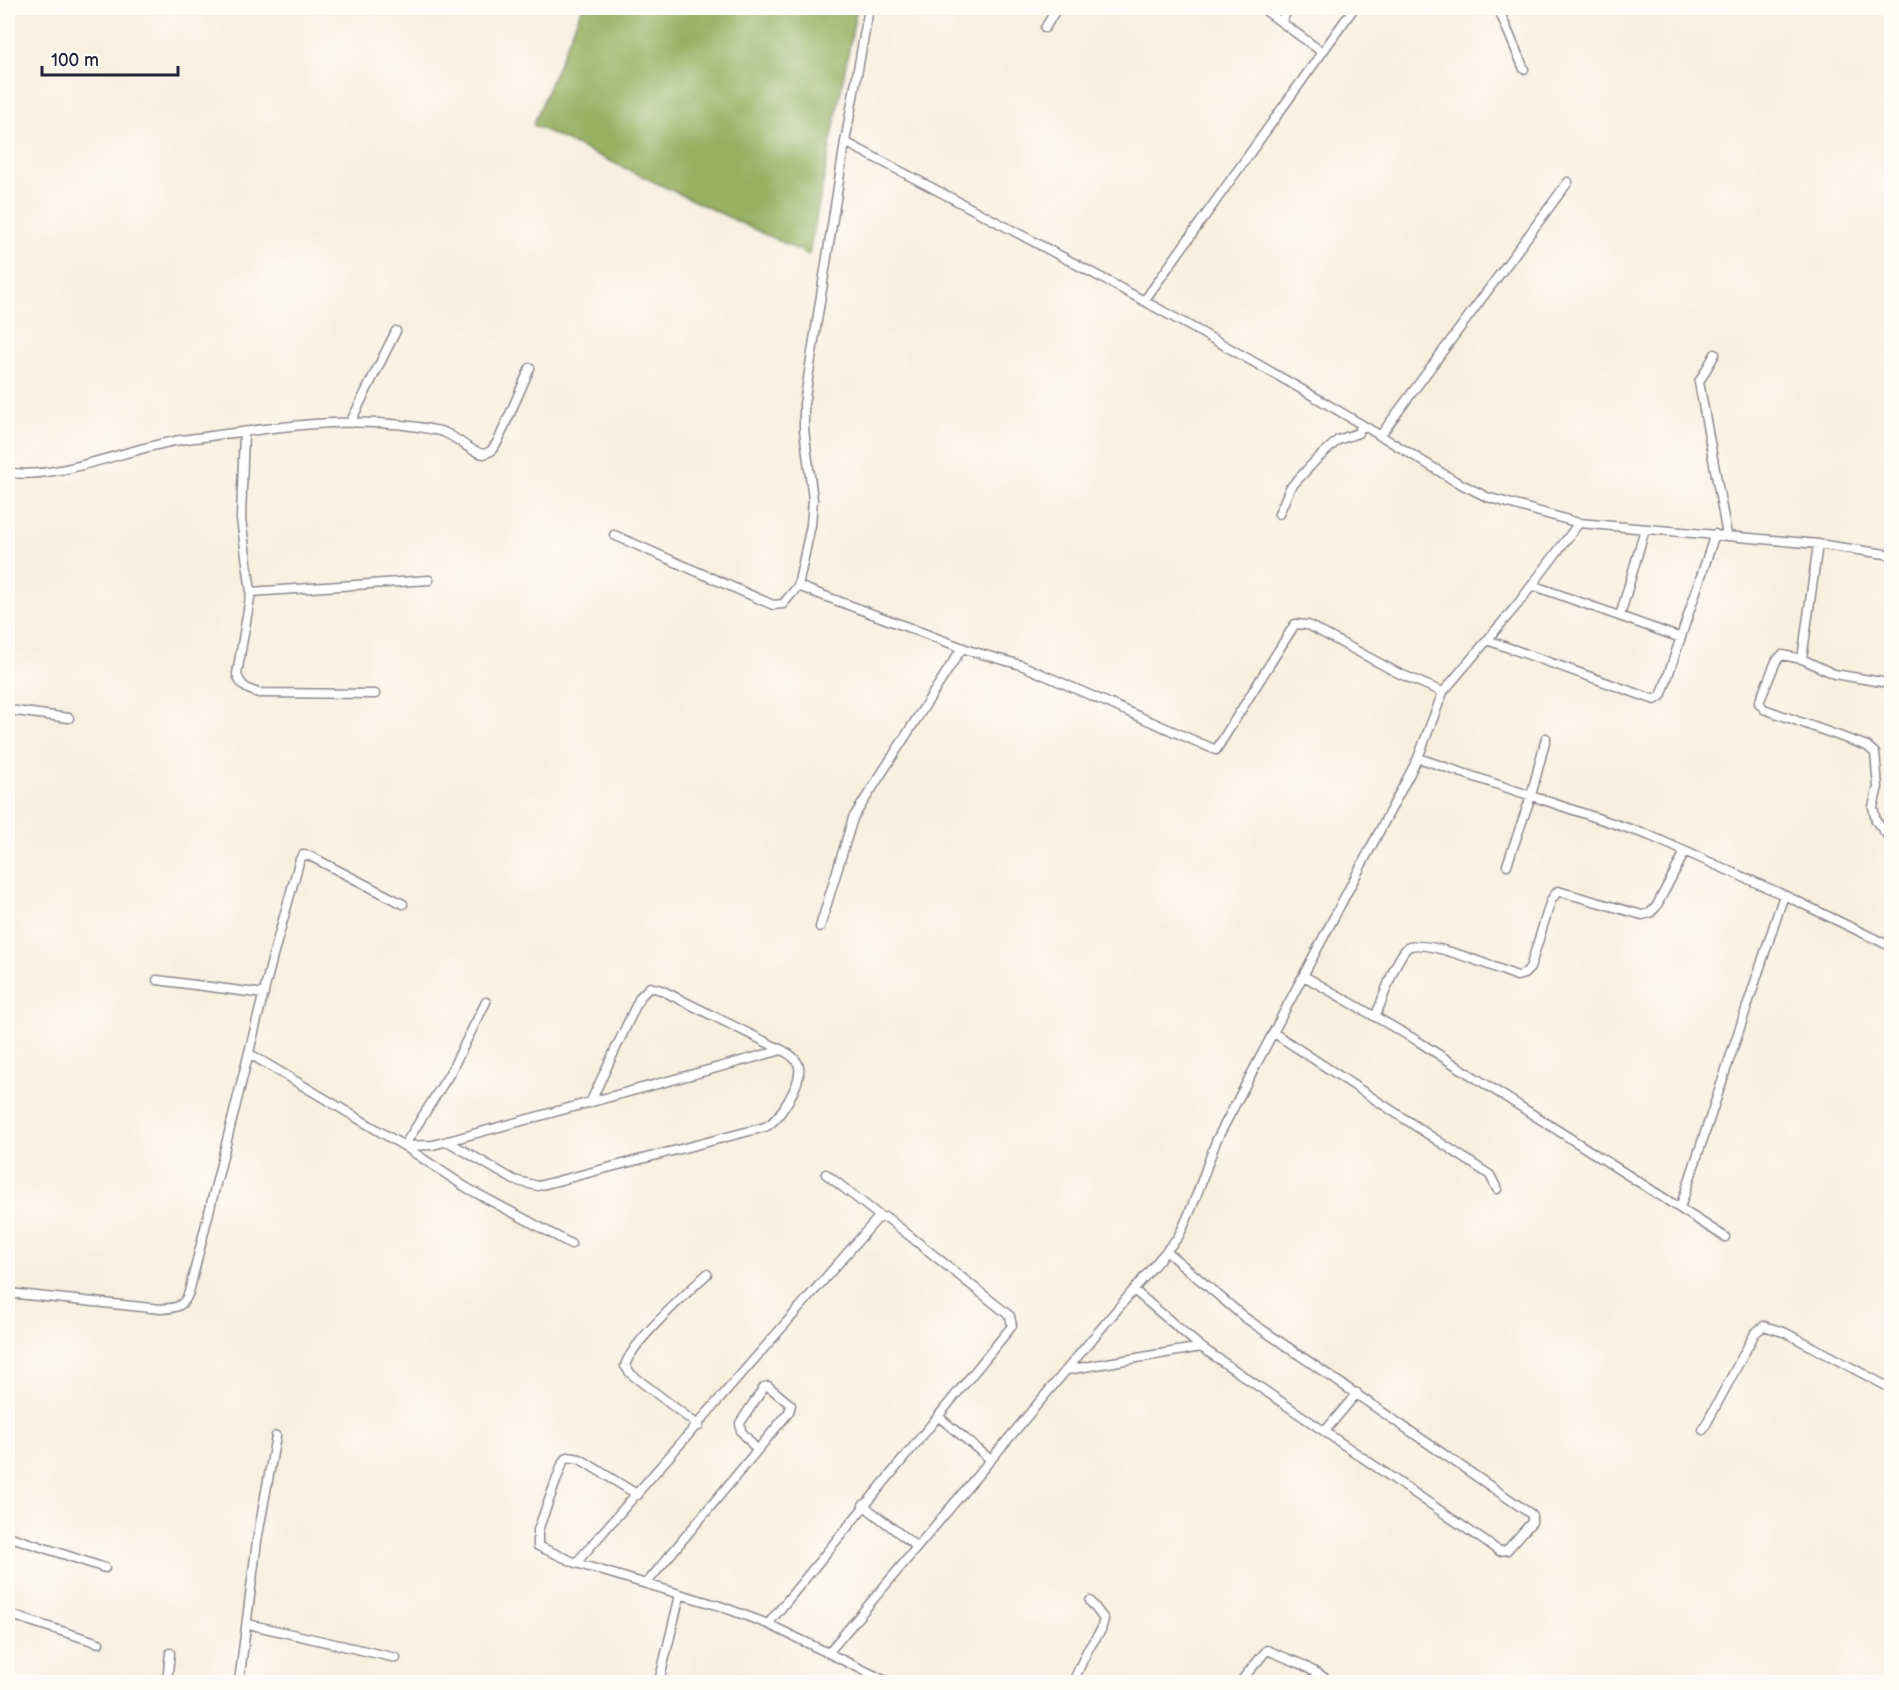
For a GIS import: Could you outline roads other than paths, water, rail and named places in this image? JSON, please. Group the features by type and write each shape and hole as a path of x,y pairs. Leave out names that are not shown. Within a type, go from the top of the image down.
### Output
{"street":[{"path":"614,535 773,605 783,604 798,586 811,525 813,499 804,430 804,404 845,142 869,8"},
{"path":"1046,28 1057,8"},
{"path":"1262,8 1322,52"},
{"path":"1281,22 1289,8"},
{"path":"1144,301 1354,8"},
{"path":"1498,8 1524,69"},
{"path":"845,142 1144,301 1362,425 1455,482 1487,497 1579,523 1818,544 1892,555"},
{"path":"1380,436 1568,182"},
{"path":"350,423 396,330"},
{"path":"1715,354 1699,382 1727,535"},
{"path":"8,472 42,474 156,445 244,432 350,423 441,431 484,454 490,451 498,441 530,368"},
{"path":"1279,514 1290,488 1316,460 1338,440 1358,434 1362,425"},
{"path":"244,432 241,519 251,592 237,674 244,687 259,693 375,694"},
{"path":"830,1652 1167,1252 1190,1215 1200,1180 1217,1139 1418,758 1443,692 1532,585 1579,523"},
{"path":"1620,616 1645,529"},
{"path":"1487,640 1654,700 1661,696 1665,687 1715,534"},
{"path":"1802,659 1818,544"},
{"path":"251,592 429,580"},
{"path":"1532,585 1681,638"},
{"path":"798,586 962,648 1021,665 1213,750 1218,749 1295,624 1308,625 1398,673 1443,692"},
{"path":"820,927 852,818 962,648"},
{"path":"1882,681 1834,674 1802,659 1782,656 1776,661 1759,703 1764,709 1867,746 1875,753 1878,788 1873,807 1876,820 1892,841"},
{"path":"8,710 69,718"},
{"path":"1507,865 1531,796 1546,738"},
{"path":"1418,758 1648,835 1784,895 1892,947"},
{"path":"1375,1017 1403,955 1410,945 1415,943 1432,947 1517,976 1524,974 1530,968 1551,900 1558,891 1642,915 1650,913 1656,907 1685,852"},
{"path":"8,1293 161,1309 179,1307 184,1304 189,1292 299,862 303,855 310,856 404,904"},
{"path":"1680,1208 1784,895"},
{"path":"1304,976 1375,1017 1725,1237"},
{"path":"157,980 264,994"},
{"path":"447,1141 514,1180 538,1186 765,1127 779,1118 799,1076 797,1062 782,1050 661,990 650,987 640,997 590,1103"},
{"path":"404,1146 450,1073 486,1002"},
{"path":"1274,1033 1490,1175 1497,1189"},
{"path":"404,1146 424,1146 447,1141 782,1050"},
{"path":"250,1054 404,1146 467,1188 571,1244"},
{"path":"768,1624 863,1505 939,1417 1009,1330 1012,1321 1005,1312 893,1221 881,1217 826,1174"},
{"path":"576,1563 881,1217"},
{"path":"1135,1291 1201,1347 1498,1551 1507,1550 1532,1522 1532,1515 1528,1512 1244,1317 1167,1252"},
{"path":"699,1426 631,1374 625,1366 627,1359 639,1345 707,1274"},
{"path":"1703,1430 1755,1333 1764,1326 1786,1333 1892,1389"},
{"path":"1067,1370 1201,1347"},
{"path":"646,1584 757,1450 790,1408 788,1401 768,1386 764,1388 740,1423 741,1431 757,1450"},
{"path":"1325,1431 1357,1393"},
{"path":"939,1417 991,1460"},
{"path":"239,1683 257,1541 276,1436"},
{"path":"638,1495 580,1459 571,1456 566,1459 538,1530 537,1543 540,1548 576,1563 768,1624 830,1652 888,1683"},
{"path":"863,1505 917,1547"},
{"path":"8,1536 105,1568"},
{"path":"659,1683 680,1595"},
{"path":"1073,1683 1087,1651 1101,1630 1104,1619 1090,1601"},
{"path":"8,1614 99,1643"},
{"path":"248,1624 396,1658"},
{"path":"1240,1683 1267,1650 1319,1679 1332,1683"},
{"path":"167,1683 171,1653"}]}
